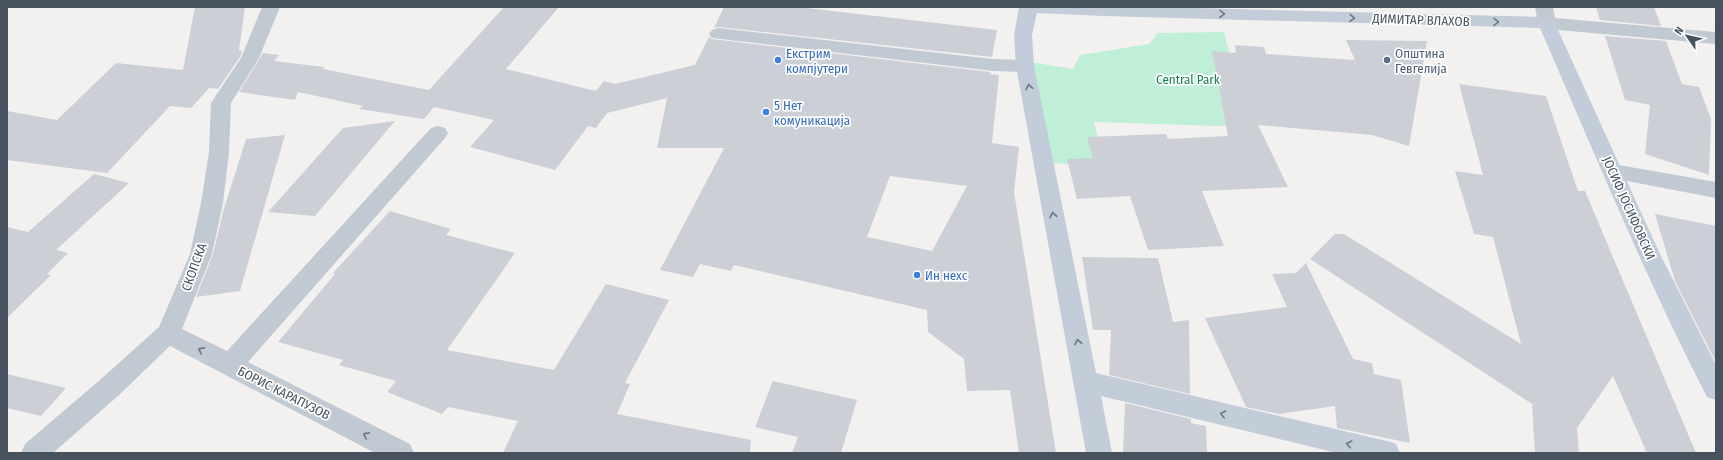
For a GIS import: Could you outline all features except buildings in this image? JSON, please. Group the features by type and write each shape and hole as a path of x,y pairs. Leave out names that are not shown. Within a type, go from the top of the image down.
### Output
{"main road":[{"name":"ДИМИТАР ВЛАХОВ","path":"1028,7 1118,11 1546,15"},
{"path":"1028,7 1023,34 1025,66 1099,453"},
{"name":"ЈОСИФ ЈОСИФОВСКИ","path":"1546,15 1613,172 1688,339 1716,389"},
{"path":"1085,381 1387,453"}],"street":[{"name":"СКОПСКА","path":"34,453 110,387 168,333 201,254 212,203 218,159 222,102 250,58 271,7"},
{"name":"ДИМИТАР ВЛАХОВ","path":"1546,15 1716,38"},
{"path":"718,34 993,65 1025,66"},
{"path":"230,365 438,133"},
{"path":"1613,172 1716,190"},
{"name":"БОРИС КАРАПУЗОВ","path":"168,333 401,453"}],"green space":[{"name":"Central Park","path":"1224,32 1247,125 1218,126 1094,122 1105,165 1043,163 1024,61 1073,69 1080,55 1149,44 1158,33"}],"place":[{"name":"Екстрим компјутери","path":"778,60"},
{"name":"Општина Гевгелија","path":"1387,60"},
{"name":"5 Нет комуникација","path":"766,112"},
{"name":"Ин нехс","path":"917,275"}]}
